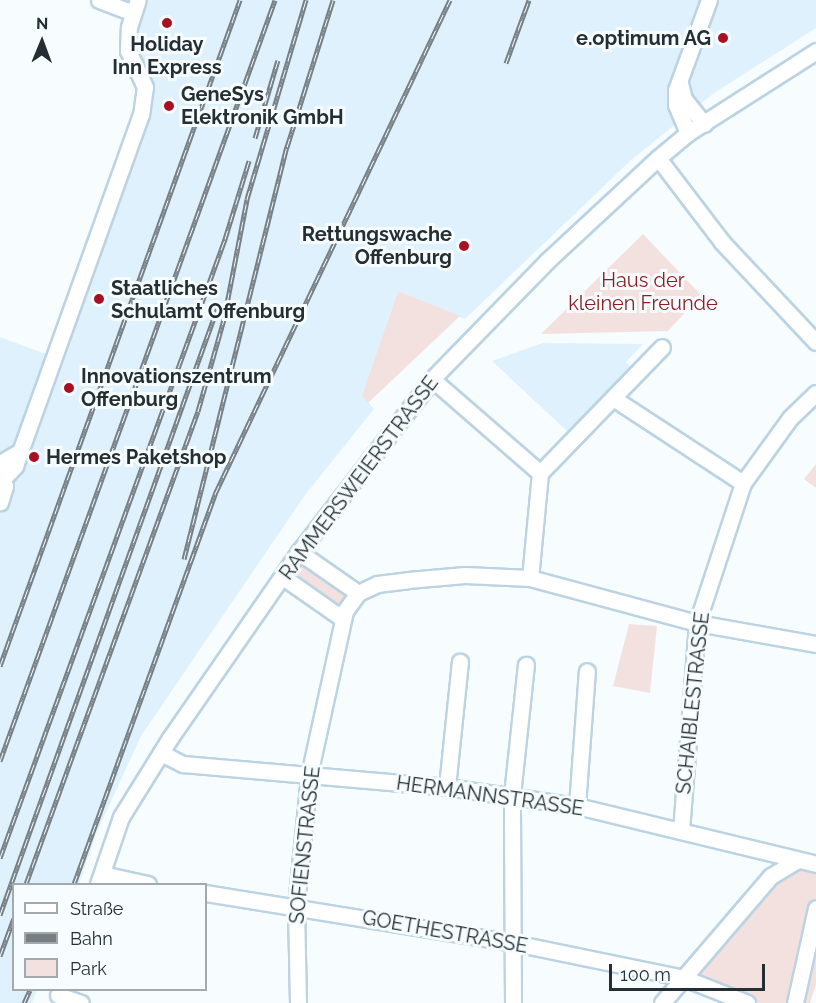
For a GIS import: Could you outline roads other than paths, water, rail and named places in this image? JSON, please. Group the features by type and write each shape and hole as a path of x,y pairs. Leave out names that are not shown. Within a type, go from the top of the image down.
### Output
{"street":[{"path":"0,502 2,476 15,466 17,453 141,115 145,87 128,51 136,7 99,0"},
{"path":"688,134 676,105 680,80 709,0"},
{"name":"RAMMERSWEIERSTRASSE","path":"100,879 121,816 161,753 299,552 432,379 547,261 658,158 688,134 816,51"},
{"path":"680,80 684,99 704,124"},
{"path":"658,158 722,242 816,342"},
{"path":"530,578 540,473 662,346"},
{"path":"432,379 540,473"},
{"name":"SCHAIBLESTRASSE","path":"681,831 697,623 743,483 790,418 816,393"},
{"path":"613,398 743,483"},
{"path":"0,463 17,453"},
{"path":"299,552 358,593 377,584 465,575 530,578 697,623 816,644"},
{"path":"283,577 343,619"},
{"name":"SOFIENSTRASSE","path":"298,1003 296,906 309,775 343,619 358,593"},
{"path":"447,787 460,662"},
{"path":"513,1003 512,795 526,665"},
{"path":"577,806 587,671"},
{"name":"HERMANNSTRASSE","path":"161,753 183,764 447,787 577,806 796,861 816,864"},
{"path":"662,1003 771,876 796,861"},
{"path":"100,879 132,883"},
{"name":"GOETHESTRASSE","path":"207,893 514,943 684,978 747,1003"},
{"path":"795,1003 816,908"},
{"path":"57,996 81,1003"}],"railway":[{"path":"0,666 240,0"},
{"path":"0,761 275,0"},
{"path":"26,883 198,411 224,319 247,199 306,0"},
{"path":"184,559 287,147 333,0"},
{"path":"74,883 215,494 450,0"},
{"path":"506,63 529,0"},
{"path":"255,138 278,60"},
{"path":"0,858 225,239 249,161"},
{"path":"0,915 220,301"},
{"path":"0,956 12,923"},
{"path":"24,1003 30,991"}],"place":[{"name":"Holiday Inn Express","path":"167,23"},
{"name":"e.optimum AG","path":"723,38"},
{"name":"GeneSys Elektronik GmbH","path":"169,106"},
{"name":"Rettungswache Offenburg","path":"464,246"},
{"name":"Staatliches Schulamt Offenburg","path":"99,299"},
{"name":"Innovationszentrum Offenburg","path":"69,388"},
{"name":"Hermes Paketshop","path":"34,457"}],"park label":[{"name":"Haus der kleinen Freunde","path":"643,292"}]}
